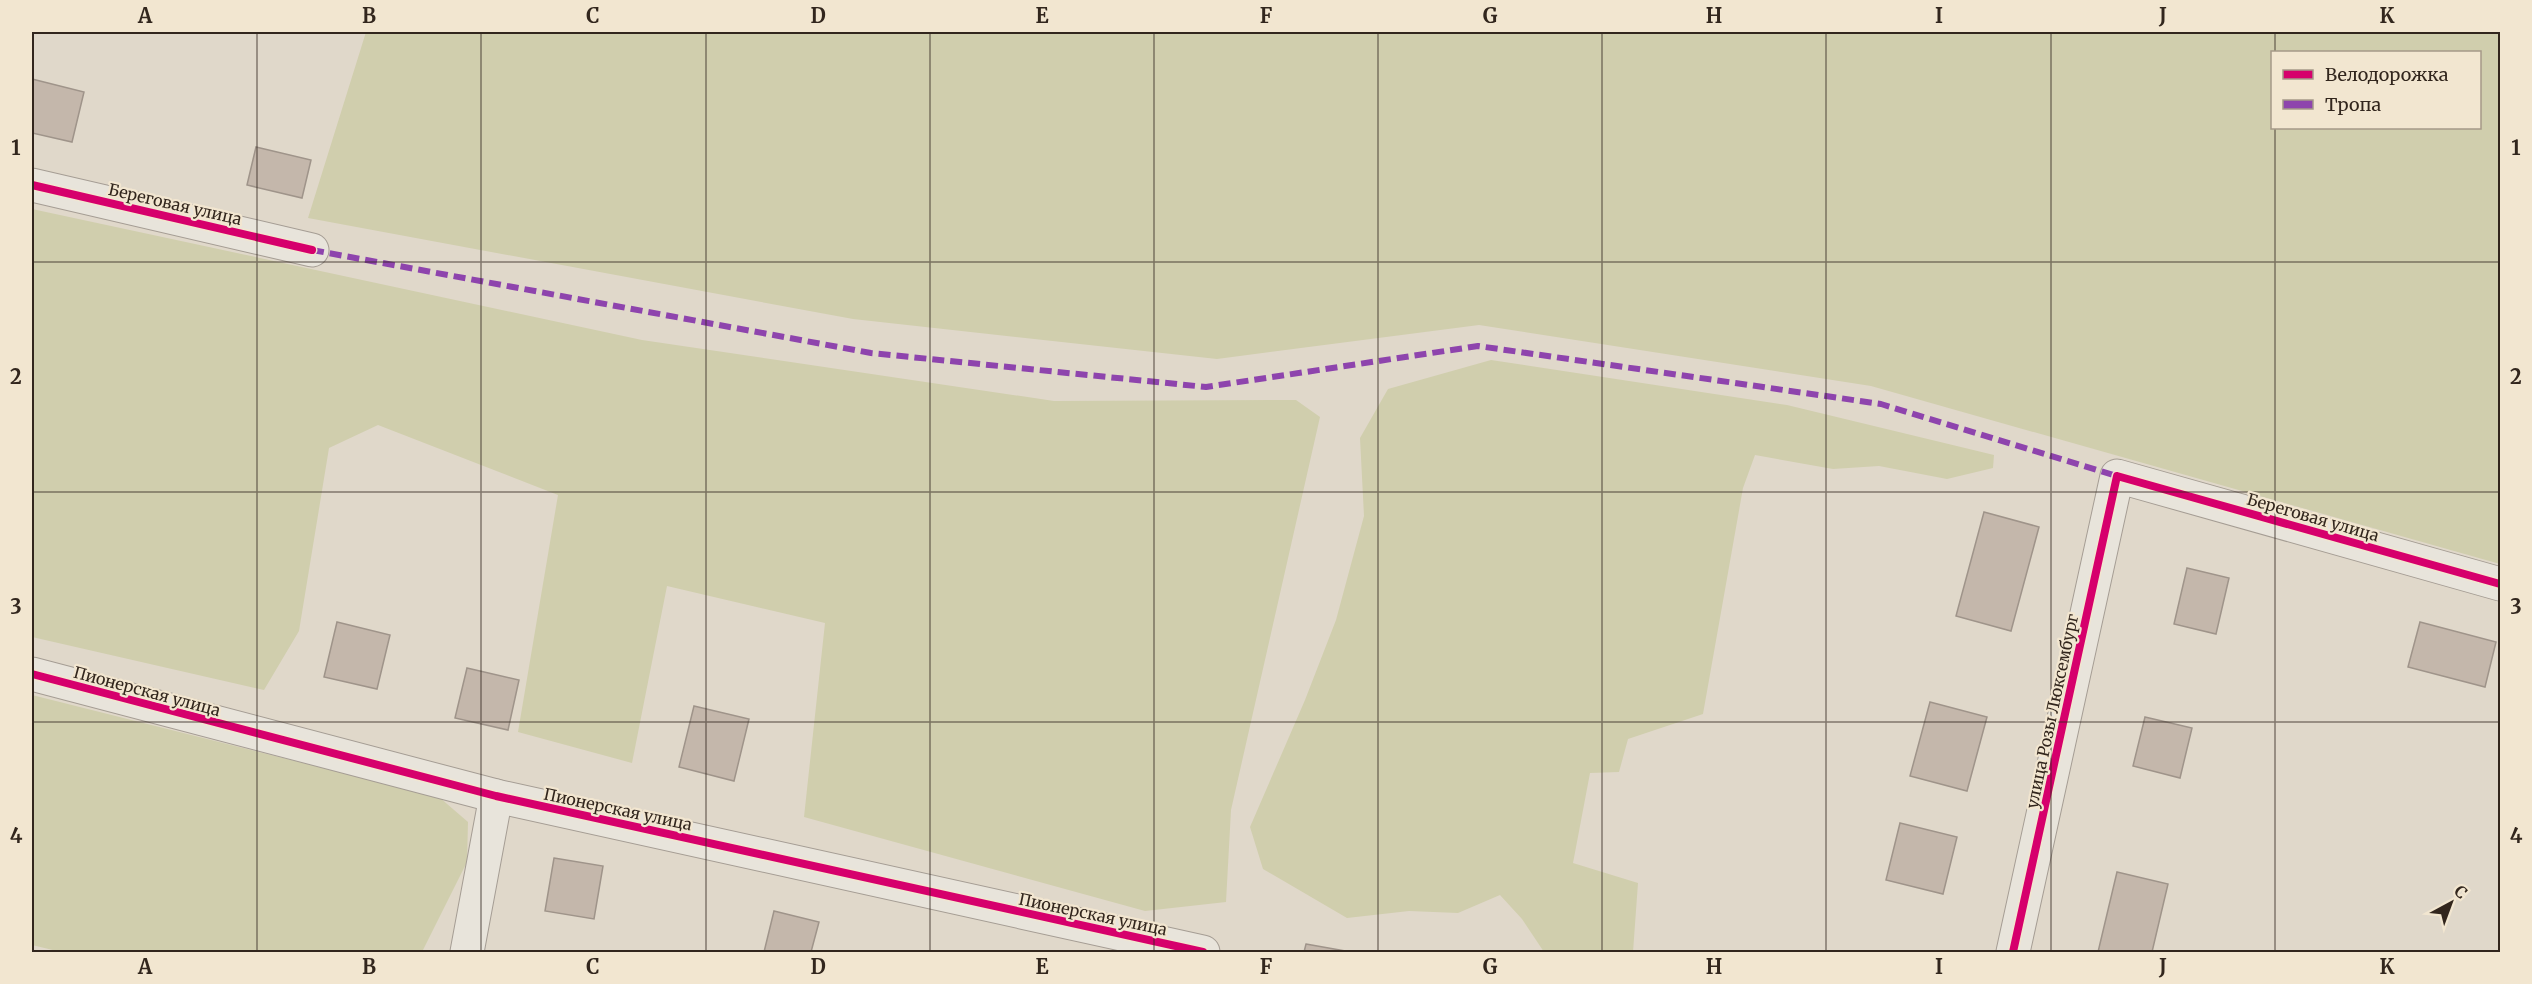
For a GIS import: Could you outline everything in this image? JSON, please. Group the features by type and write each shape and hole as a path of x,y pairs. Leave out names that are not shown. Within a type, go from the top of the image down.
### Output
{"street":[{"name":"Береговая улица","path":"32,185 312,250"},
{"name":"Береговая улица","path":"2118,476 2500,584"},
{"name":"улица Розы Люксембург","path":"2013,952 2118,476"},
{"name":"Пионерская улица","path":"32,674 496,796 1203,952"},
{"path":"467,952 496,796"}],"shaded area":[{"path":"366,32 2500,32 2500,564 1871,386 1479,325 1217,359 853,319 308,218"},
{"path":"32,209 642,340 1054,401 1296,400 1320,417 1231,810 1226,902 1145,911 804,817 825,623 667,586 632,763 518,732 558,495 378,425 329,448 299,631 264,690 32,637"},
{"path":"1491,360 1787,405 1994,455 1993,468 1947,479 1879,466 1833,469 1755,455 1743,488 1703,714 1628,739 1619,772 1590,773 1573,863 1638,883 1633,952 1544,952 1522,919 1500,895 1458,913 1409,911 1347,918 1263,869 1250,827 1305,700 1336,620 1364,516 1360,438 1388,389"},
{"path":"32,695 439,797 468,822 467,862 422,952 61,952 32,945"}],"building":[{"path":"32,79 84,92 72,142 32,133"},
{"path":"256,147 311,160 302,198 247,185"},
{"path":"1984,512 2039,527 2011,631 1956,616"},
{"path":"2187,568 2229,578 2216,634 2174,624"},
{"path":"337,622 390,635 377,689 324,677"},
{"path":"2420,622 2496,642 2485,687 2408,667"},
{"path":"467,668 519,680 508,730 455,718"},
{"path":"1930,702 1987,717 1967,791 1910,776"},
{"path":"694,706 749,719 734,781 679,767"},
{"path":"2145,717 2192,728 2180,778 2133,766"},
{"path":"1900,823 1957,837 1943,894 1886,880"},
{"path":"554,858 603,866 594,919 545,911"},
{"path":"2117,872 2168,884 2152,952 2098,952"},
{"path":"774,911 819,922 811,952 764,952"},
{"path":"1306,944 1351,952 1304,952"}],"marked path":[{"path":"312,250 871,353 1206,387 1478,346 1881,404 2117,476"}],"cycle path":[{"path":"32,185 312,250"},
{"path":"2013,952 2117,476 2500,584"},
{"path":"32,674 496,796 1203,952"}]}
